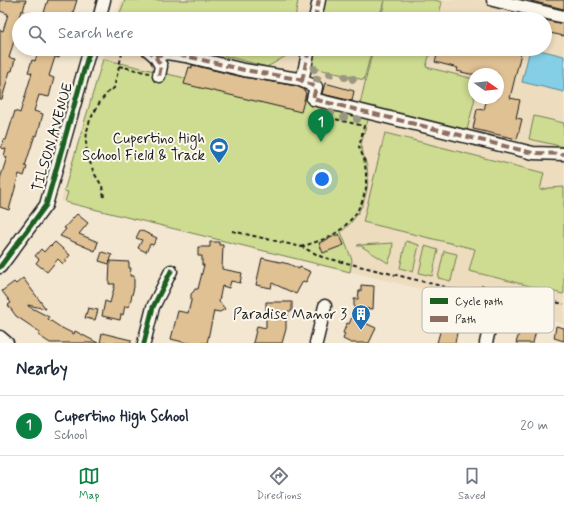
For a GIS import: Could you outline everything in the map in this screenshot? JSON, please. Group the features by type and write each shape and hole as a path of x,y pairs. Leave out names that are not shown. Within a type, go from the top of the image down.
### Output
{"street":[{"path":"100,12 104,0"},
{"path":"316,12 318,0"},
{"path":"493,0 543,12"},
{"path":"552,14 564,17"},
{"name":"TILSON AVENUE","path":"0,267 46,204 88,56"},
{"path":"153,56 161,66 159,76"},
{"path":"186,56 244,70 298,79 316,87 313,99 533,153 564,154"},
{"path":"302,81 307,56"},
{"path":"144,343 153,307 171,271"},
{"path":"316,343 325,306"},
{"path":"486,343 489,333"},
{"path":"0,337 7,343"}],"path":[{"path":"104,197 102,186 90,164 87,154 87,131 90,120 100,102 107,93 114,88 121,56"},
{"path":"119,66 159,76"},
{"path":"301,247 330,237 343,228 355,215 362,202 366,188 364,159 359,147 364,126 318,115 321,101"},
{"path":"232,231 301,247 322,257 445,287"},
{"path":"554,302 564,304"}],"shaded area":[{"path":"121,0 564,0 564,324 554,322 554,287 422,287 422,289 61,201 104,56 552,56 552,12 117,12"}],"green space":[{"path":"125,0 298,0 296,12 120,12"},
{"path":"324,0 384,0 381,12 321,12"},
{"path":"385,0 434,0 442,2 440,12 382,12"},
{"path":"226,56 286,56 267,67"},
{"path":"312,56 370,56 364,80 310,67"},
{"path":"371,56 429,56 426,67 468,78 468,104 474,104 467,130 360,104"},
{"name":"Cupertino High School Field & Track","path":"103,59 189,79 193,62 279,80 278,83 288,85 288,83 302,86 306,93 305,101 369,116 361,146 368,176 366,194 354,219 341,232 352,260 350,272 65,202 68,192 64,191"},
{"path":"534,116 564,123 564,147 529,139"},
{"path":"385,133 544,173 540,190 564,187 564,293 554,292 554,287 534,287 469,271 475,249 363,222"},
{"path":"406,241 419,245 413,272 400,268"},
{"path":"393,243 392,253 388,263 361,246 357,246 359,244"},
{"path":"425,246 438,250 432,276 419,273"},
{"path":"444,251 457,254 451,281 438,278"}],"water":[{"path":"552,53 564,56 564,92 522,82 528,56 552,56"}],"building":[{"path":"0,0 26,0 23,11 12,12 12,48 9,58 15,59 2,99 0,99 0,30 3,31 8,14 0,11"},
{"path":"48,0 77,0 73,12 44,12"},
{"path":"564,0 564,9 531,1"},
{"path":"552,21 564,24 564,36 552,33"},
{"path":"37,56 60,56 59,58 55,57 49,76 54,78 49,97 39,95 34,111 43,114 37,136 35,135 25,166 27,167 24,176 19,174 9,210 0,207 0,179 7,157 4,156 6,149 1,148 4,140 6,140 15,111 20,113 32,73 28,72 32,60 35,61"},
{"path":"437,56 520,56 510,98 520,100 516,118 522,119 517,139 473,129 477,109 484,110 486,104 504,104 504,68 468,68 468,74 457,71 458,68 435,62"},
{"path":"192,65 243,77 296,86 303,89 306,93 301,112 184,84 189,67 192,68"},
{"path":"325,83 354,91 352,101 322,94"},
{"path":"77,214 88,223 79,234 98,242 95,251 60,236 66,229 64,228"},
{"path":"140,230 157,238 153,245 150,244 146,252 138,248 142,240 136,238"},
{"path":"339,234 344,245 323,253 319,243"},
{"path":"55,242 70,255 63,264 58,259 47,272 36,263 39,259 35,256 41,249 44,252"},
{"path":"210,242 219,242 219,245 223,245 222,269 242,273 240,283 231,281 229,288 222,286 219,301 225,309 220,312 214,311 207,343 187,343 171,339 178,311 188,313 191,294 195,289 198,289 204,265 202,265 202,256 198,256 198,247 210,247"},
{"path":"102,252 112,255 109,264 99,261"},
{"path":"262,258 289,264 299,269 300,267 311,272 306,282 303,281 296,294 272,283 271,288 256,285"},
{"path":"110,261 129,262 129,268 131,268 130,276 134,276 134,287 129,307 125,306 120,320 102,316 105,301 110,303 115,284 109,284"},
{"path":"23,278 46,309 28,306 49,317 48,319 60,327 74,334 75,331 98,343 50,343 38,335 40,332 16,316 8,305 11,303 2,291 14,282 16,284"},
{"path":"361,285 374,286 373,309 354,308 354,299 358,299 359,291 361,291"},
{"path":"266,302 292,302 292,311 288,311 288,319 286,319 286,329 282,343 253,343 257,326 266,328"},
{"path":"88,308 98,310 95,320 85,318"},
{"name":"Paradise Manor 3","path":"352,317 376,328 369,343 351,343 343,339 345,334 343,333 347,323 349,324"},
{"path":"556,326 564,328 564,341 554,338"},
{"path":"102,333 131,340 131,343 100,343"},
{"path":"440,333 457,333 455,343 437,343"},
{"path":"519,333 535,333 533,343 516,343"}],"marked path":[{"path":"316,12 319,0"},
{"path":"155,56 161,66 159,76"},
{"path":"186,56 244,70 298,79 316,87 313,99 533,153 564,154"},
{"path":"302,81 307,56"}],"cycle path":[{"path":"0,267 46,205 88,56"},
{"path":"144,343 153,307 171,271"}],"place":[{"name":"Cupertino High School","path":"321,142"},
{"name":"Cupertino High School Field & Track","path":"219,164"},
{"name":"Paradise Manor 3","path":"361,331"}]}
